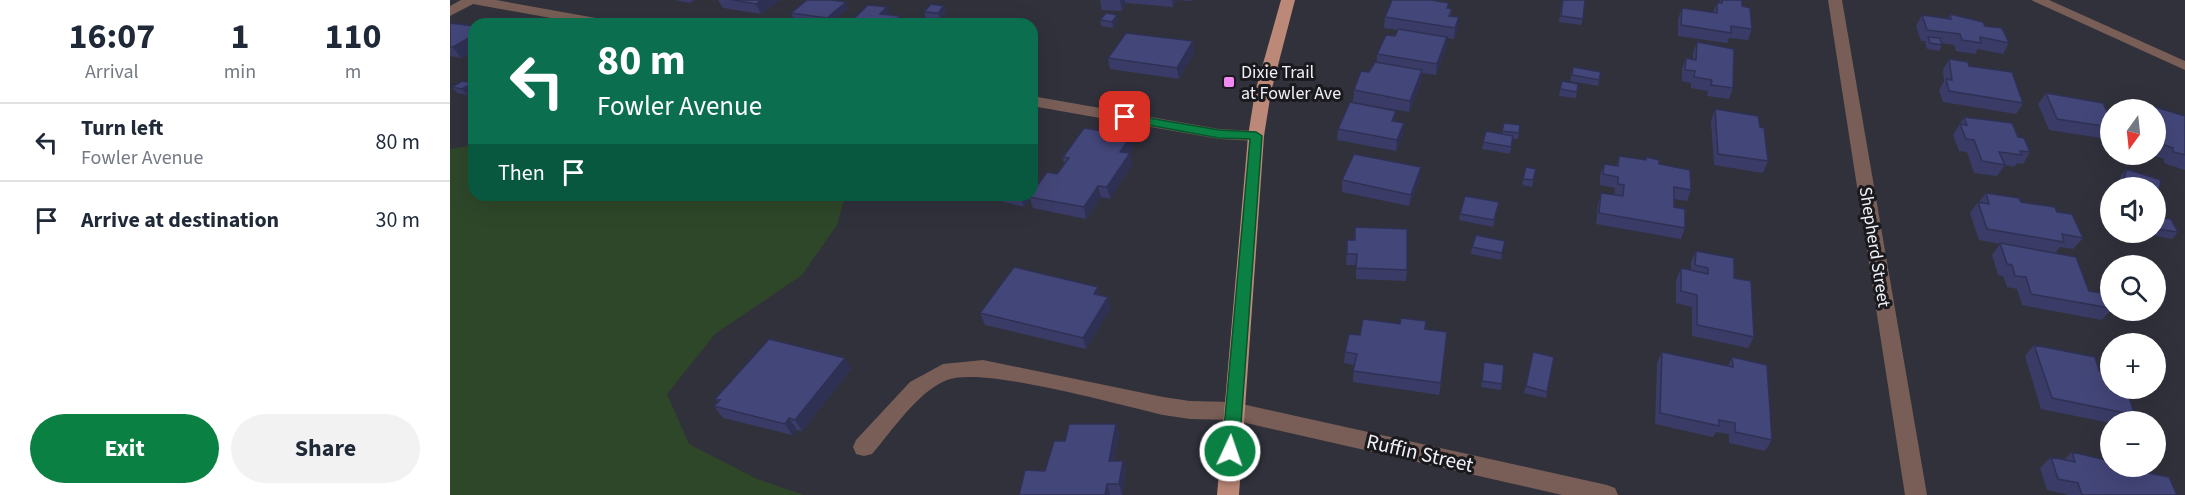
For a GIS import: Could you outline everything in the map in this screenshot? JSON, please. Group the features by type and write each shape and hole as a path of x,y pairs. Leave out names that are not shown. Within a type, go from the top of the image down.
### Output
{"main road":[{"path":"1228,495 1256,136 1263,92 1288,0"}],"street":[{"path":"450,12 472,0 573,18"},
{"name":"Shepherd Street","path":"1835,0 1916,495"},
{"path":"2038,0 2185,66"},
{"path":"1038,101 1219,134 1256,136"},
{"name":"Ruffin Street","path":"864,447 917,388 943,372 983,368 1162,406 1190,410 1233,411 1607,495"}],"green space":[{"path":"468,146 468,201 844,201 837,225 802,275 715,334 667,394 689,444 757,479 804,495 450,495 450,149"}],"building":[{"path":"732,0 761,0 756,4"},
{"path":"807,0 846,2 827,18 791,13"},
{"path":"1392,0 1431,0 1449,3 1447,8 1452,9 1449,16 1459,17 1455,28 1385,17"},
{"path":"1563,0 1585,0 1583,19 1561,16"},
{"path":"1722,0 1742,0 1742,6 1750,8 1752,29 1731,26 1731,33 1681,25 1682,8 1717,13 1717,3 1722,3"},
{"path":"931,4 944,6 938,13 924,12"},
{"path":"868,5 887,7 880,14 900,16 898,18 854,18"},
{"path":"1106,13 1117,15 1112,22 1100,20"},
{"path":"1950,14 1983,22 1985,26 2002,28 2009,43 1980,37 1981,43 1962,40 1960,34 1927,30 1922,15 1951,19"},
{"path":"450,23 468,25 468,38 450,47"},
{"path":"1398,29 1447,37 1437,64 1377,54 1386,35 1395,36"},
{"path":"1126,33 1193,41 1177,68 1108,58"},
{"path":"1928,37 1940,38 1942,45 1930,43"},
{"path":"1697,42 1734,49 1733,88 1711,85 1712,80 1694,77 1695,71 1685,70 1686,58 1696,60"},
{"path":"1949,59 1968,62 1969,66 2012,72 2023,103 1949,91 1946,79 1952,80"},
{"path":"1375,62 1422,70 1410,101 1354,90 1361,71 1369,72"},
{"path":"1573,67 1601,72 1599,80 1572,75"},
{"path":"462,81 468,82 468,85 462,89 452,87"},
{"path":"1562,81 1578,84 1577,92 1560,89"},
{"path":"2046,93 2100,102 2100,125 2057,119"},
{"path":"1350,102 1396,111 1392,121 1404,123 1397,140 1338,129"},
{"path":"1715,109 1758,116 1760,127 1764,128 1768,161 1718,154"},
{"path":"2166,110 2185,116 2185,155 2173,152 2173,148 2166,146"},
{"path":"1964,117 2012,123 2018,137 2024,138 2030,152 2020,151 2022,155 1999,152 2005,165 1982,161 1974,140 1966,139 1960,124 1967,125"},
{"path":"1504,123 1520,125 1519,133 1502,131"},
{"path":"1084,128 1131,136 1120,152 1130,153 1107,187 1098,186 1084,207 1038,199 1038,185 1047,172 1057,174 1069,158 1063,157"},
{"path":"1486,131 1513,136 1511,147 1483,142"},
{"path":"1354,154 1421,167 1411,195 1342,180"},
{"path":"1619,156 1646,160 1646,157 1659,160 1659,164 1690,170 1691,190 1674,187 1674,207 1685,209 1685,228 1599,213 1601,193 1623,196 1624,185 1618,184 1618,177 1603,174 1604,164 1618,166"},
{"path":"1526,167 1536,169 1533,180 1523,179"},
{"path":"2126,169 2151,177 2124,177"},
{"path":"1986,193 2019,198 2021,202 2055,207 2057,212 2072,214 2083,238 2062,234 2064,242 1987,229 1978,202 1989,204"},
{"path":"1465,196 1499,202 1494,220 1460,214"},
{"path":"2166,218 2171,219 2178,232 2166,230"},
{"path":"1355,227 1407,229 1407,270 1356,268 1357,254 1347,254 1347,240 1355,240"},
{"path":"1476,235 1505,241 1502,253 1472,247"},
{"path":"2000,243 2076,257 2089,291 2100,293 2100,306 2031,294 2026,277 2015,276 2012,265 2007,264"},
{"path":"1696,251 1734,258 1734,278 1751,281 1754,337 1697,325 1697,295 1681,291 1681,268 1708,274 1708,268 1695,265"},
{"path":"1014,267 1098,287 1094,294 1108,297 1083,338 980,313"},
{"path":"1401,318 1426,321 1425,329 1447,332 1441,383 1353,371 1357,354 1345,352 1349,334 1360,335 1363,319 1400,324"},
{"path":"769,339 845,358 795,420 789,418 785,424 714,406 720,400 715,399"},
{"path":"2034,345 2095,357 2100,371 2100,399 2130,399 2134,411 2115,411 2052,398"},
{"path":"1533,352 1554,357 1547,392 1526,386"},
{"path":"1662,352 1733,367 1732,357 1767,365 1772,440 1735,432 1735,423 1719,420 1719,426 1660,413"},
{"path":"1484,362 1504,365 1502,384 1482,381"},
{"path":"1069,424 1116,424 1109,461 1123,461 1119,484 1107,484 1105,495 1019,495 1025,470 1045,471 1054,441 1065,441"},
{"path":"2072,452 2100,459 2100,477 2169,477 2177,495 2082,495 2078,483 2058,479 2051,457 2075,462"}],"place":[{"name":"Dixie Trail at Fowler Ave","path":"1229,82"}],"route":[{"path":"1125,117 1219,134 1256,136 1230,451"}]}
